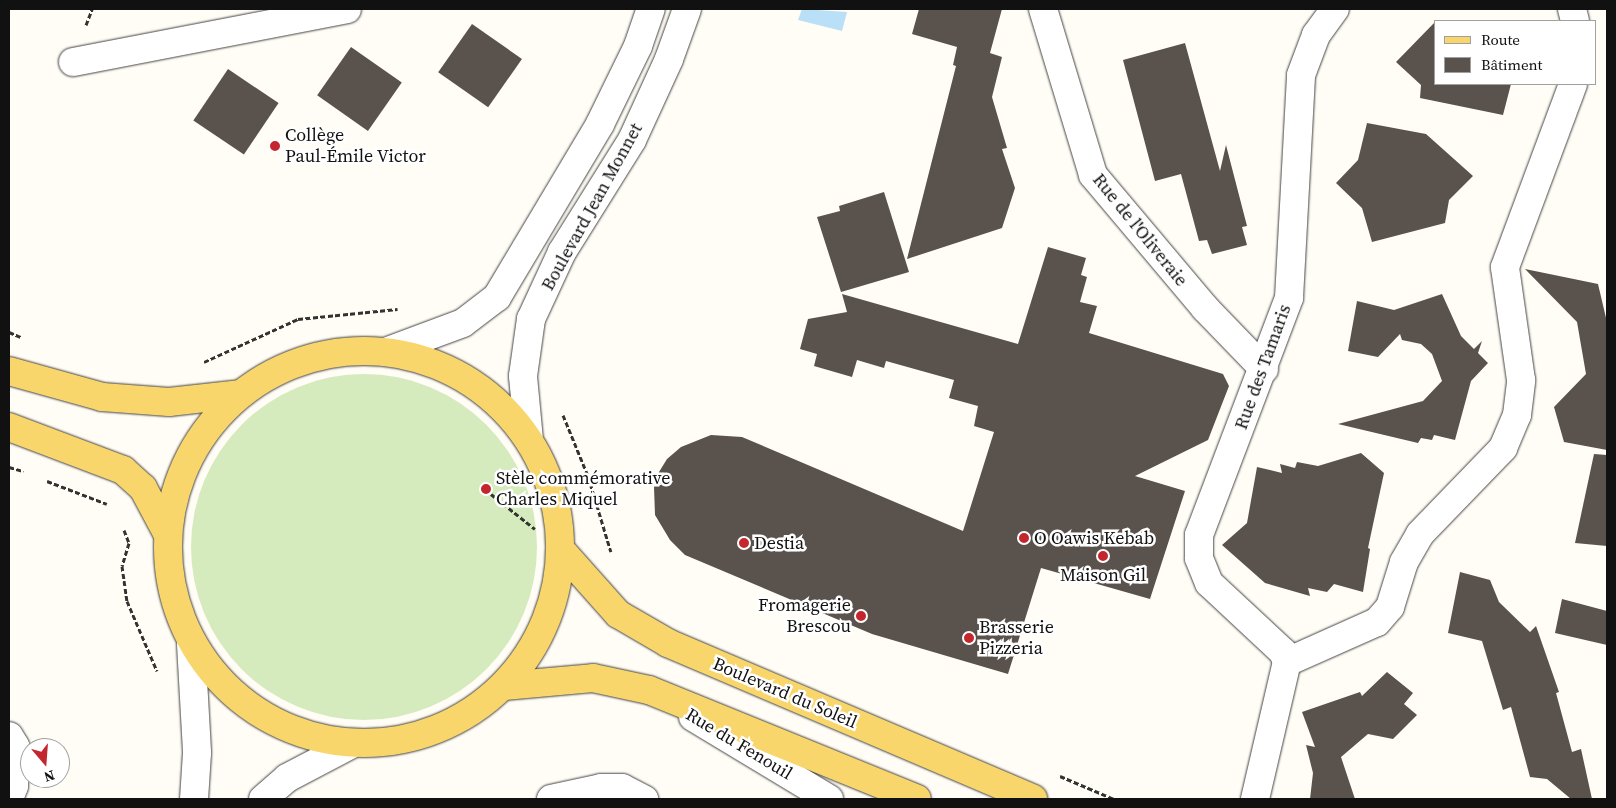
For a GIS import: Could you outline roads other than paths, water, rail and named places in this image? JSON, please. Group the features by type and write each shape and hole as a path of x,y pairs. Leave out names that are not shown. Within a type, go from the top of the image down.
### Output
{"main road":[{"path":"385,352 428,361 467,380 502,407 530,440 547,475 558,512 561,550 554,599 535,646 504,686 460,720 408,739 352,744 303,735 259,714 221,684 192,644 171,590 167,533 182,472 203,433 240,394 284,368 309,359 333,353 385,352"},
{"path":"9,371 102,397 169,402 240,394"},
{"path":"9,427 123,470 143,488 167,533"},
{"name":"Boulevard du Soleil","path":"561,550 618,614 668,643 1033,799"},
{"path":"504,686 593,678 649,690 917,799"}],"street":[{"path":"73,62 347,9"},
{"name":"Boulevard Jean Monnet","path":"385,352 463,323 497,297 600,124 638,46 651,9"},
{"name":"Boulevard Jean Monnet","path":"530,440 523,376 531,318 562,252 632,140 670,59 687,9"},
{"name":"Rue de l'Oliveraie","path":"1043,9 1092,175 1205,308 1264,369"},
{"name":"Rue des Tamaris","path":"1287,662 1283,652 1209,583 1199,558 1199,535 1264,369 1288,298 1301,75 1316,34 1335,9"},
{"path":"1256,799 1287,662 1377,622 1390,608 1404,562 1420,534 1503,448 1517,415 1521,380 1505,267 1573,85"},
{"path":"192,644 198,753 194,799"},
{"name":"Rue du Fenouil","path":"649,690 829,799"},
{"path":"9,799 14,786 12,741"},
{"path":"264,799 287,778 352,744"},
{"path":"551,799 602,788 622,788 644,799"}],"water":[{"path":"802,9 847,12 842,31 798,20"}],"place":[{"name":"Collège Paul-Émile Victor","path":"275,146"},
{"name":"Stèle commémorative Charles Miquel","path":"486,489"},
{"name":"O Oawis Kebab","path":"1024,538"},
{"name":"Destia","path":"744,543"},
{"name":"Maison Gil","path":"1103,556"},
{"name":"Fromagerie Brescou","path":"861,616"},
{"name":"Brasserie Pizzeria","path":"969,638"}]}
